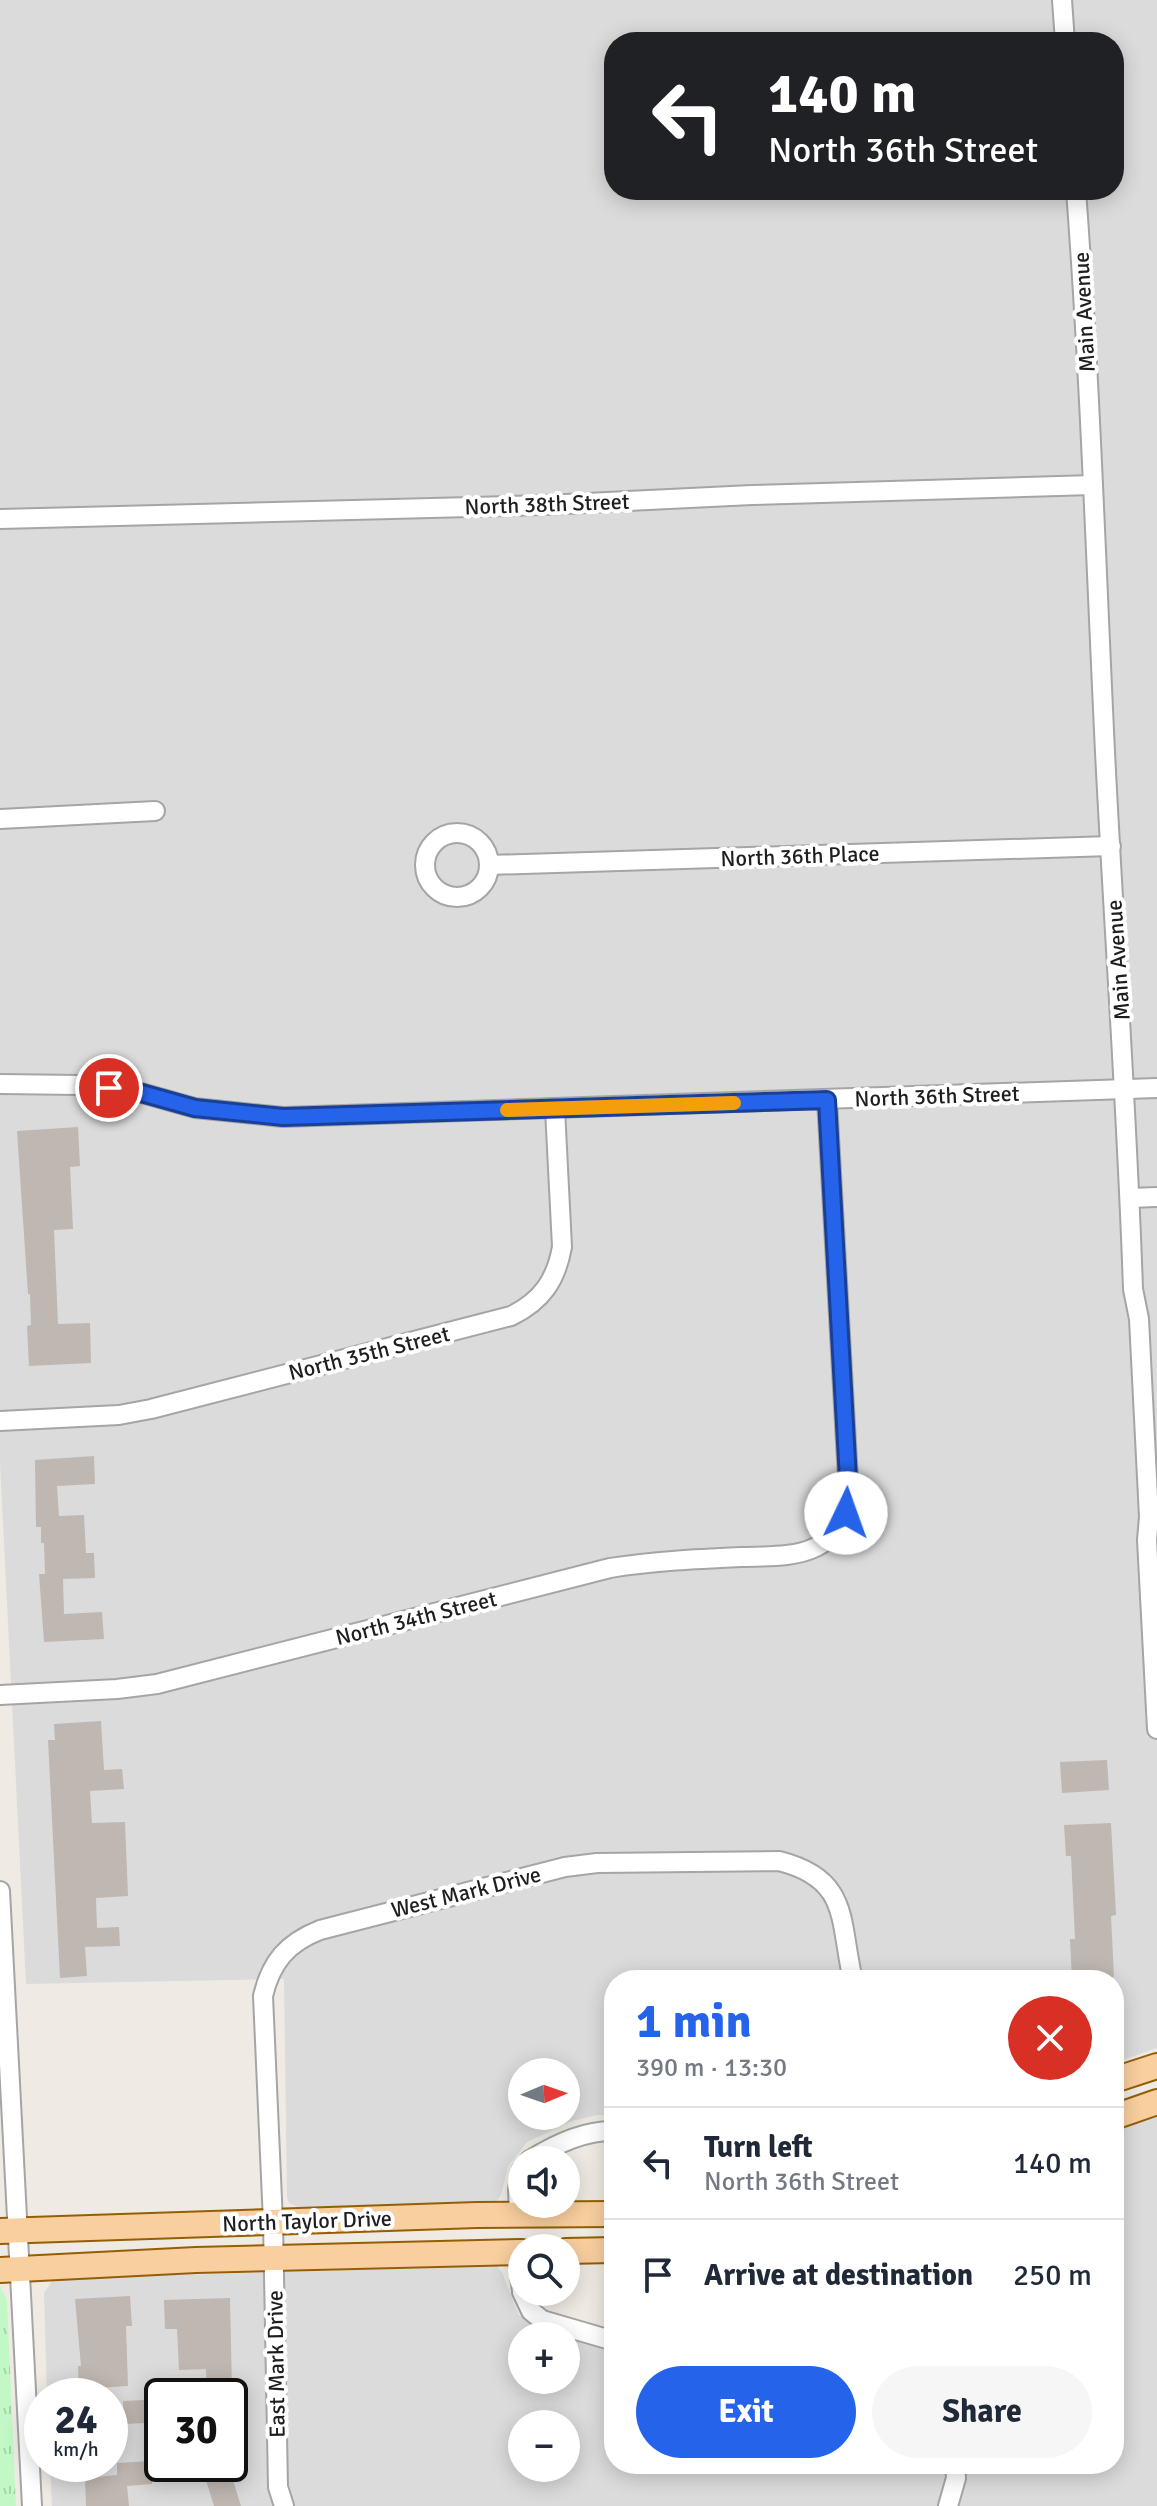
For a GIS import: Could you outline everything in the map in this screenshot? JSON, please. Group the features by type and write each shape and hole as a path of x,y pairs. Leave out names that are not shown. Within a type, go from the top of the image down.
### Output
{"main road":[{"path":"1124,2077 1157,2066"},
{"path":"1124,2114 1157,2102"},
{"name":"North Taylor Drive","path":"9,2231 508,2214"},
{"name":"North Taylor Drive","path":"580,2214 604,2214"},
{"path":"580,2251 604,2250"},
{"name":"North Taylor Drive","path":"10,2269 274,2257 508,2252"}],"street":[{"path":"1062,0 1064,32"},
{"name":"Main Avenue","path":"1077,200 1126,1090 1133,1289 1139,1319 1157,1729"},
{"name":"North 38th Street","path":"0,519 545,505 768,494 1093,485"},
{"path":"0,819 155,811"},
{"name":"North 36th Place","path":"489,865 1111,846"},
{"name":"North 36th Street","path":"0,1084 80,1085 138,1092 195,1108 283,1117 1157,1088"},
{"name":"North 34th Street","path":"0,1695 157,1684 610,1568 642,1563 791,1554 817,1546 830,1537 846,1513 849,1497 827,1100"},
{"name":"North 35th Street","path":"0,1421 119,1415 151,1409 511,1316 527,1308 541,1297 552,1282 562,1247 555,1109"},
{"path":"1130,1198 1157,1197"},
{"path":"1139,1319 1157,1364"},
{"path":"1149,1517 1157,1494"},
{"name":"West Mark Drive","path":"273,2222 263,1996 275,1962 303,1936 565,1867 597,1863 779,1861 813,1874 827,1886 837,1901 844,1918 852,1970"},
{"path":"0,1891 10,2269 32,2506"},
{"path":"559,2146 576,2138 604,2132"},
{"name":"East Mark Drive","path":"273,2222 278,2487 284,2506"},
{"path":"529,2306 542,2320 604,2338"},
{"path":"948,2506 955,2487 955,2474"}],"shaded area":[{"path":"0,0 1157,0 1157,2048 1124,2060 1124,1970 604,1970 604,2115 580,2119 580,2058 508,2058 508,2130 553,2130 524,2146 508,2146 508,2166 501,2195 496,2202 302,2209 289,2203 287,2197 284,1979 26,1984 0,1463"},
{"path":"1157,2114 1157,2506 52,2506 51,2482 128,2482 128,2378 46,2378 44,2293 52,2281 62,2278 496,2266 508,2288 508,2306 515,2306 518,2314 528,2322 508,2322 508,2394 580,2394 580,2342 604,2348 604,2474 1124,2474 1124,2125"}],"green space":[{"path":"0,2286 7,2300 16,2506 0,2506"}],"building":[{"path":"78,1127 80,1166 70,1167 73,1229 54,1230 58,1324 90,1323 91,1363 29,1366 27,1326 31,1325 30,1294 17,1131"},
{"path":"94,1456 95,1484 57,1486 59,1516 84,1515 86,1553 94,1553 95,1578 63,1579 64,1614 102,1612 104,1639 44,1642 39,1574 45,1574 44,1543 41,1543 41,1527 36,1527 35,1460"},
{"path":"101,1721 104,1770 122,1769 124,1789 90,1791 92,1823 125,1822 128,1896 96,1898 97,1928 119,1927 120,1946 85,1947 87,1976 60,1978 48,1740 55,1740 54,1724"},
{"path":"1107,1760 1109,1790 1062,1793 1060,1762"},
{"path":"1111,1823 1116,1915 1111,1916 1114,1970 1072,1970 1070,1939 1075,1939 1071,1856 1066,1856 1064,1825"},
{"path":"130,2296 132,2326 126,2326 128,2378 79,2378 78,2366 81,2366 75,2299"},
{"path":"230,2298 232,2378 206,2378 206,2369 179,2370 177,2329 165,2329 164,2300"},
{"path":"144,2400 144,2423 128,2424 128,2401"},
{"path":"144,2461 144,2482 152,2484 127,2486 129,2506 86,2506 85,2482 128,2482 128,2462"},
{"path":"207,2482 234,2482 241,2506 214,2506"}],"slow traffic":[{"path":"507,1110 734,1103"}],"route":[{"path":"109,1088 138,1092 195,1108 239,1115 283,1117 827,1100 849,1497 846,1513"}]}
